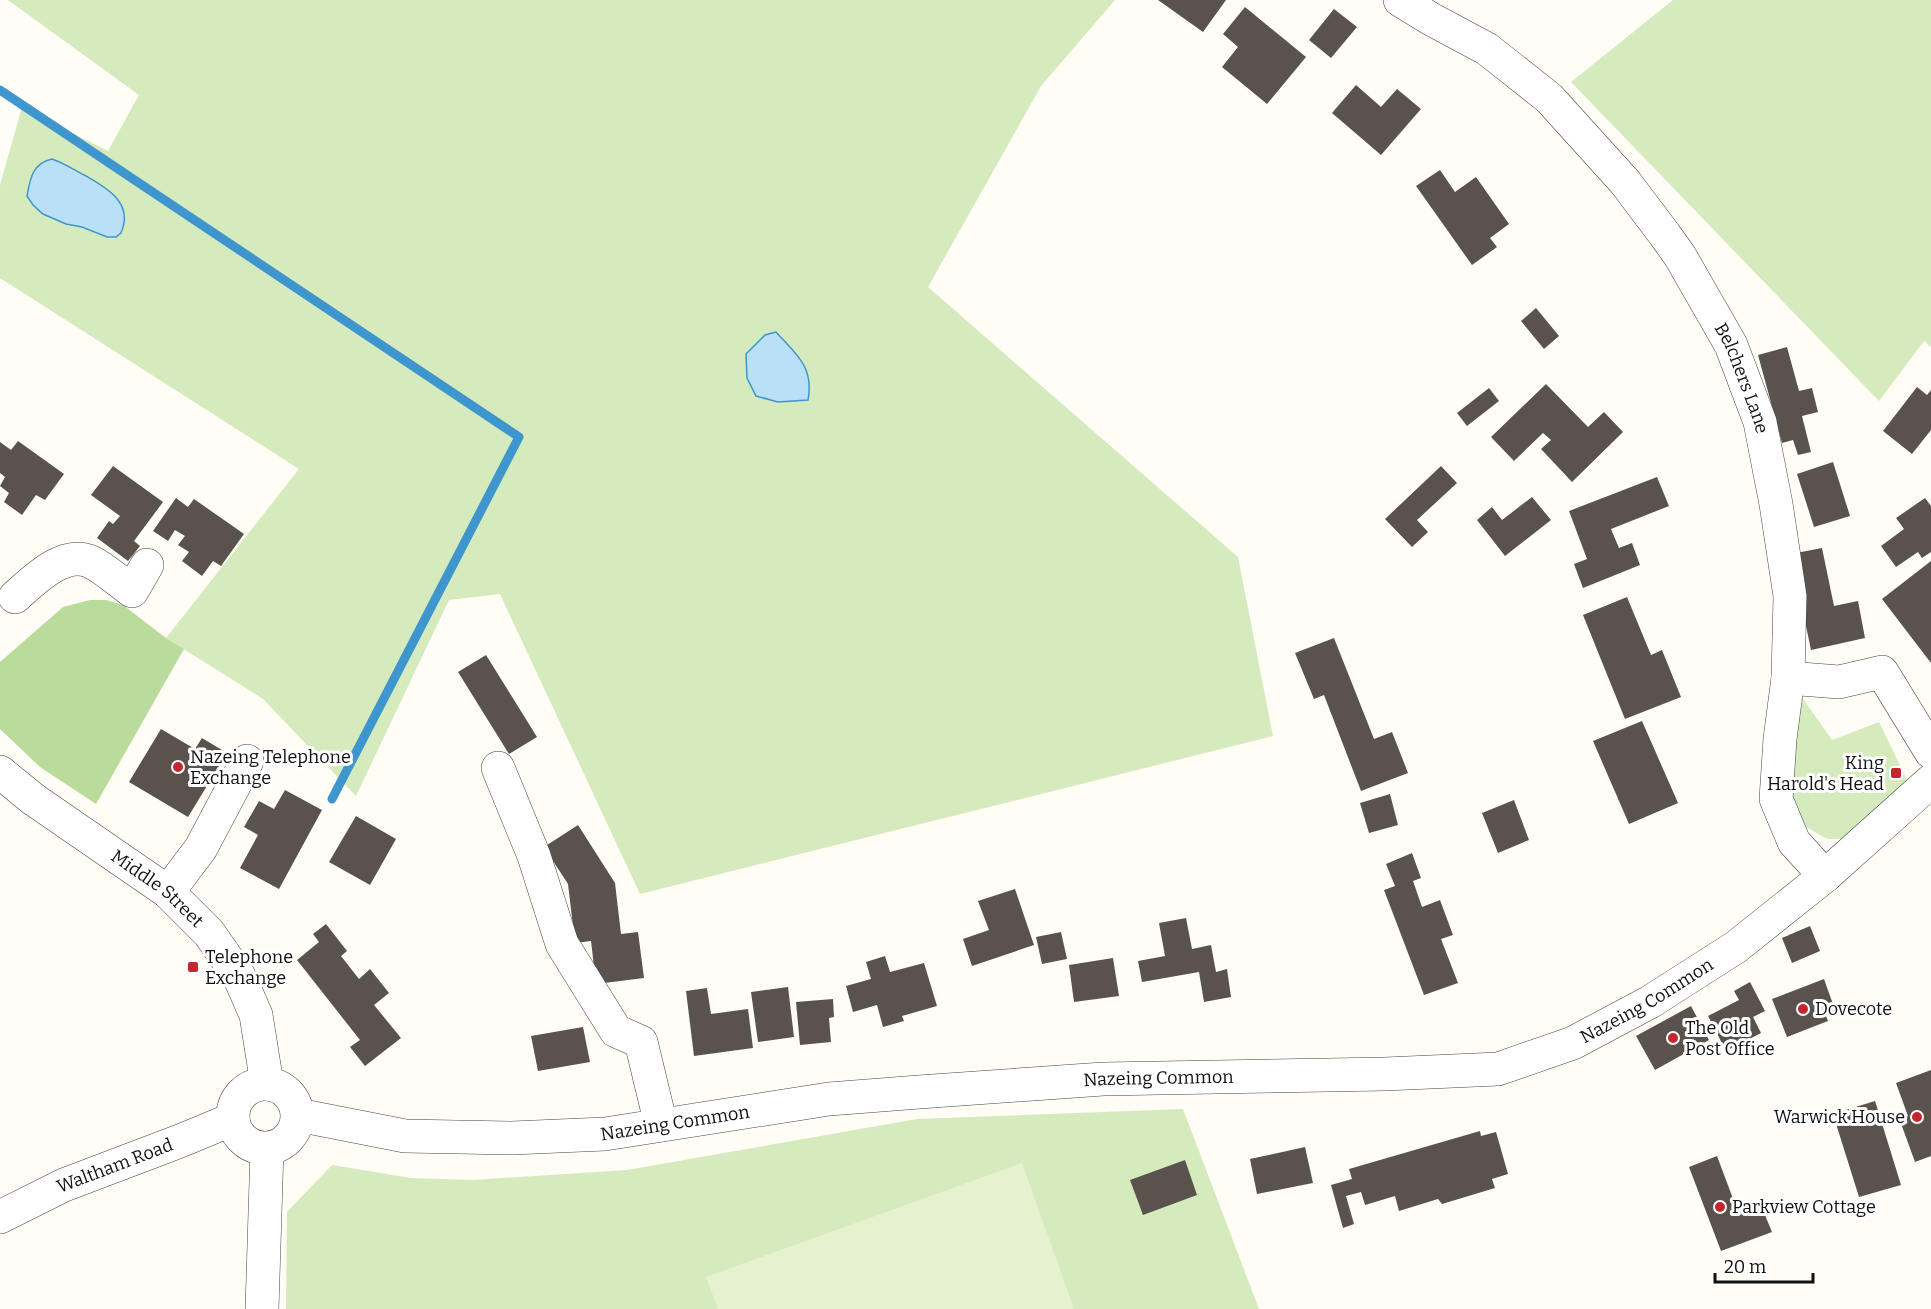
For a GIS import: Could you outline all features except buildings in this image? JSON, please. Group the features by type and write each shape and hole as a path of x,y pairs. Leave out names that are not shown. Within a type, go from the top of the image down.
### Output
{"street":[{"name":"Belchers Lane","path":"1400,0 1431,20 1487,49 1549,98 1625,182 1665,235 1680,256 1731,345 1760,422 1776,504 1790,596 1788,678 1780,739 1776,799 1794,842 1825,876"},
{"path":"5,597 44,572 72,559 89,561 132,591 147,565"},
{"path":"1788,678 1839,682 1882,672 1931,752"},
{"path":"168,892 201,848 247,761"},
{"path":"498,768 534,856 562,944 616,1031 641,1042 661,1125"},
{"name":"Middle Street","path":"0,772 33,799 168,892 209,933 239,976 256,1015 267,1084"},
{"name":"Nazeing Common","path":"298,1115 405,1136 512,1138 570,1136 605,1134 829,1099 964,1089 1103,1079 1385,1074 1498,1069 1573,1043 1650,1002 1736,947 1825,876 1931,781"},
{"path":"259,1084 267,1084 290,1095 298,1115 297,1127 290,1138 279,1146 267,1149 250,1145 245,1141 239,1134 233,1119 235,1104 242,1093 259,1084"},
{"name":"Waltham Road","path":"0,1217 64,1185 233,1119"},
{"path":"262,1309 267,1149"}],"green space":[{"path":"8,0 1115,0 1041,86 928,287 1238,557 1273,736 640,894 500,594 449,600 356,796 263,699 166,638 299,469 0,278 0,185 22,107 108,151 139,95"},
{"path":"1673,0 1931,0 1931,347 1924,341 1879,401 1571,82"},
{"path":"90,600 106,600 123,605 184,649 96,804 40,767 0,729 0,662 63,607"},
{"path":"1794,686 1832,740 1879,722 1909,784 1849,839 1827,839 1796,821 1781,793"},
{"path":"1183,1109 1259,1309 286,1309 287,1212 332,1165 411,1178 473,1180 627,1170 917,1119"},
{"path":"1022,1163 1074,1309 718,1309 706,1277"}],"water":[{"path":"52,159 110,191 124,213 121,233 116,237 107,237 82,227 66,224 43,214 33,205 27,196 31,177 40,164"},
{"path":"776,332 797,355 806,370 808,400 778,402 756,396 747,378 746,354 765,335"}],"waterway":[{"path":"0,90 519,437 332,799"}],"place":[{"name":"Nazeing Telephone Exchange","path":"178,767"},
{"name":"King Harold's Head","path":"1896,773"},
{"name":"Telephone Exchange","path":"193,967"},
{"name":"Dovecote","path":"1803,1009"},
{"name":"The Old Post Office","path":"1673,1038"},
{"name":"Warwick House","path":"1917,1117"},
{"name":"Parkview Cottage","path":"1720,1207"}]}
